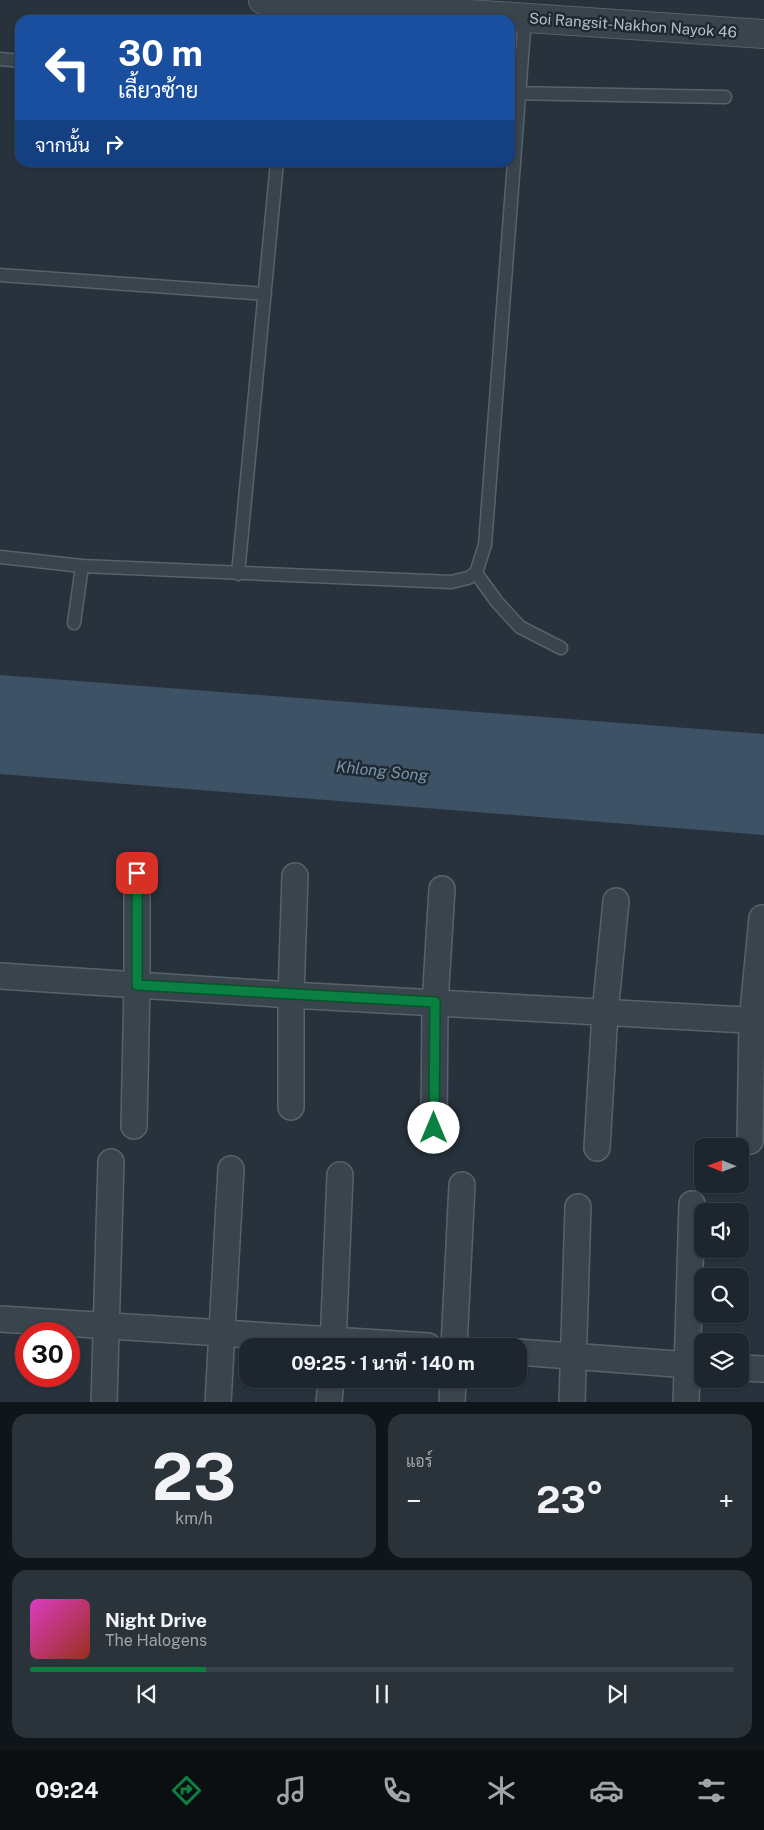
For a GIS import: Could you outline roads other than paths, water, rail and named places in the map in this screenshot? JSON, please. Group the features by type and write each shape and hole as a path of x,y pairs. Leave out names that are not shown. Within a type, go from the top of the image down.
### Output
{"street":[{"name":"Soi Rangsit-Nakhon Nayok 46","path":"263,0 481,15"},
{"name":"Soi Rangsit-Nakhon Nayok 46","path":"515,17 764,34"},
{"path":"134,1126 137,873"},
{"path":"291,1108 291,995 295,876"},
{"path":"434,1128 435,1002 442,889"},
{"path":"597,1148 605,1013 616,900"},
{"path":"750,1142 758,1021 762,918"},
{"path":"0,976 291,995 758,1021"},
{"path":"104,1402 111,1162"},
{"path":"218,1402 231,1169"},
{"path":"333,1338 340,1175"},
{"path":"454,1338 462,1185"},
{"path":"692,1204 694,1333"},
{"path":"572,1402 578,1207"},
{"path":"0,1319 272,1338"},
{"path":"527,1352 694,1366"},
{"path":"749,1368 764,1369"},
{"path":"686,1402 694,1370"},
{"path":"329,1402 330,1388"},
{"path":"452,1402 453,1388"}],"lane":[{"path":"515,86 525,18"},
{"path":"0,59 15,60"},
{"path":"515,93 725,97"},
{"path":"238,574 277,167"},
{"path":"0,557 82,566 451,582 468,578 476,573 485,545 509,167"},
{"path":"0,275 265,294"},
{"path":"74,623 82,566"},
{"path":"476,573 496,602 520,627 561,648"}],"water":[{"name":"Khlong Song","path":"0,675 764,734 764,835 0,774"}]}
